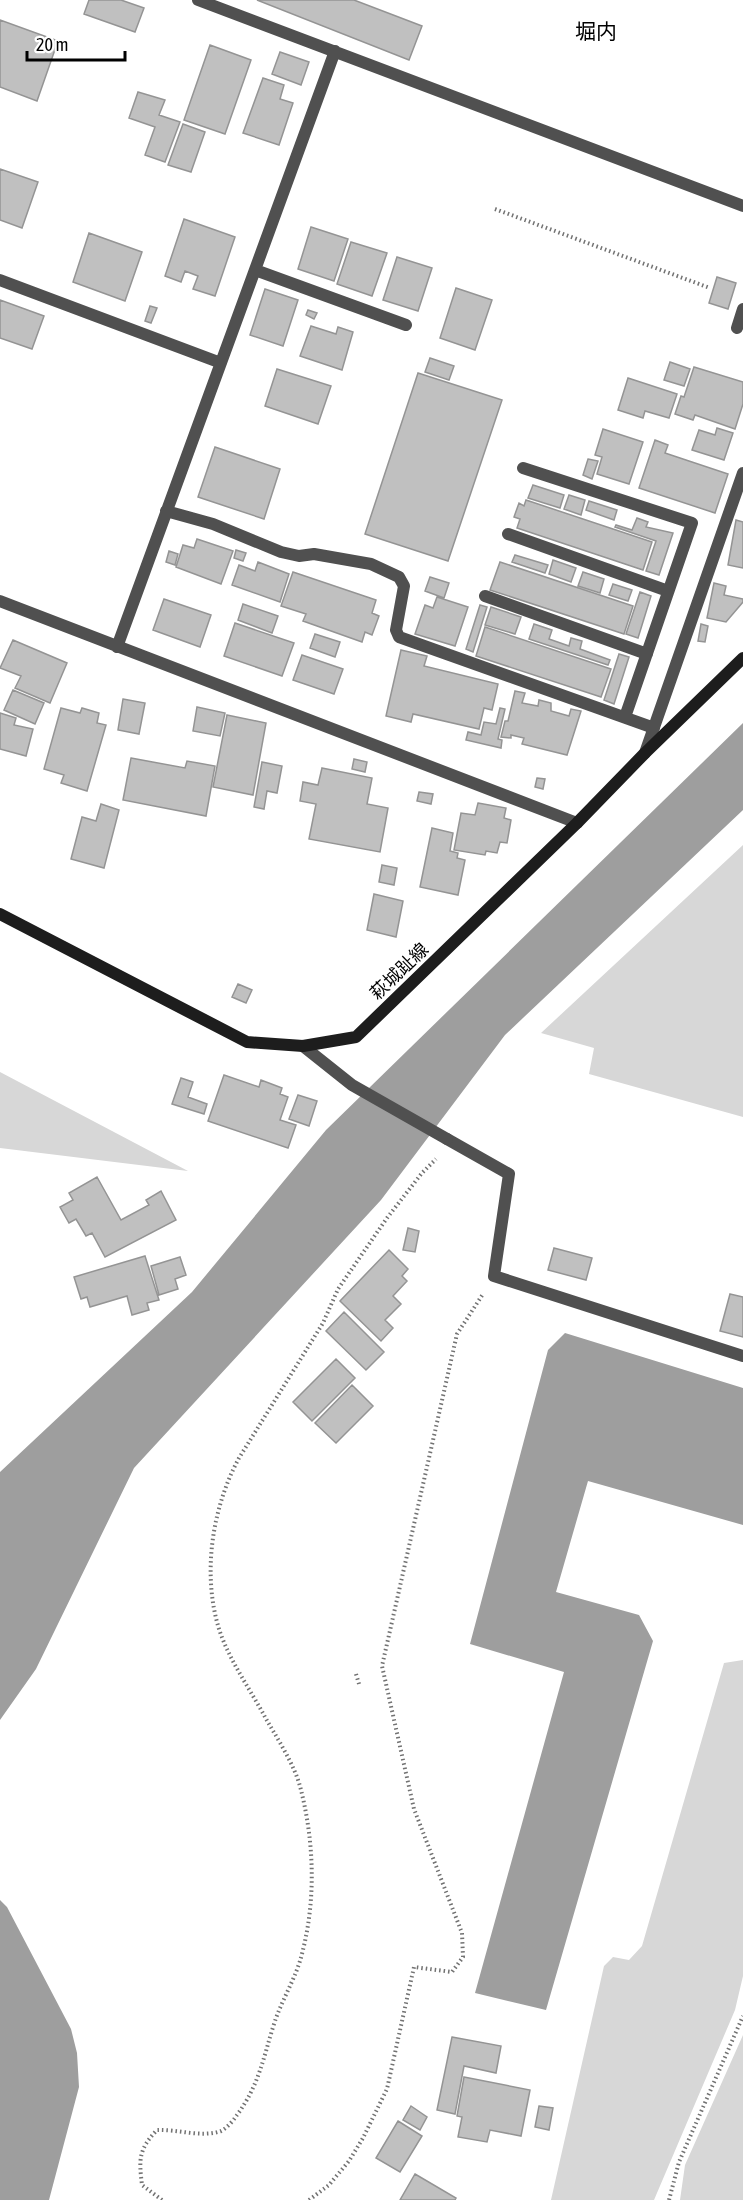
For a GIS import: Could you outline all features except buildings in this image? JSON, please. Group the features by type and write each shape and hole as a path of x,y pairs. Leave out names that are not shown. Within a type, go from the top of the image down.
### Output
{"main road":[{"name":"萩城趾線","path":"0,914 247,1042 303,1046 356,1037 743,658"}],"street":[{"path":"198,0 743,206"},
{"path":"117,647 335,51"},
{"path":"255,270 406,325"},
{"path":"0,280 221,363"},
{"path":"737,328 743,309"},
{"path":"523,468 692,523 625,717"},
{"path":"645,753 743,473"},
{"path":"166,511 213,524 281,552 299,556 314,554 371,564 399,577 404,586 396,630 399,637 654,728"},
{"path":"508,534 668,591"},
{"path":"485,596 647,654"},
{"path":"0,601 577,823"},
{"path":"303,1046 352,1085 509,1174 494,1276 743,1356"}],"path":[{"path":"495,209 710,288"},
{"path":"162,2200 142,2185 139,2159 157,2130 207,2133 221,2131 232,2123 256,2084 274,2021 299,1962 311,1909 310,1846 301,1788 220,1631 211,1597 210,1570 213,1540 222,1500 229,1476 322,1323 338,1289 387,1218 450,1141"},
{"path":"309,2200 329,2185 349,2162 387,2089 414,1967 452,1972 463,1957 462,1933 414,1809 382,1666 457,1334 494,1276"},
{"path":"356,1674 359,1684"},
{"path":"669,2200 679,2162 743,2016"}],"shaded area":[{"path":"743,723 743,810 505,1035 381,1200 134,1468 36,1669 0,1720 0,1472 192,1292 326,1130"},
{"path":"743,845 743,1117 589,1074 594,1048 541,1033"},
{"path":"0,1072 188,1171 0,1148"},
{"path":"565,1333 743,1388 743,1525 588,1481 556,1592 639,1615 653,1641 546,2010 475,1993 564,1672 470,1644 548,1350"},
{"path":"743,1660 743,1976 735,2010 654,2200 551,2200 604,1966 613,1957 629,1960 642,1946 724,1663"},
{"path":"0,1900 7,1907 71,2029 77,2053 79,2087 49,2200 0,2200"},
{"path":"743,2035 743,2200 680,2200 685,2165"}],"district":[{"name":"堀内","path":"596,31"}]}
